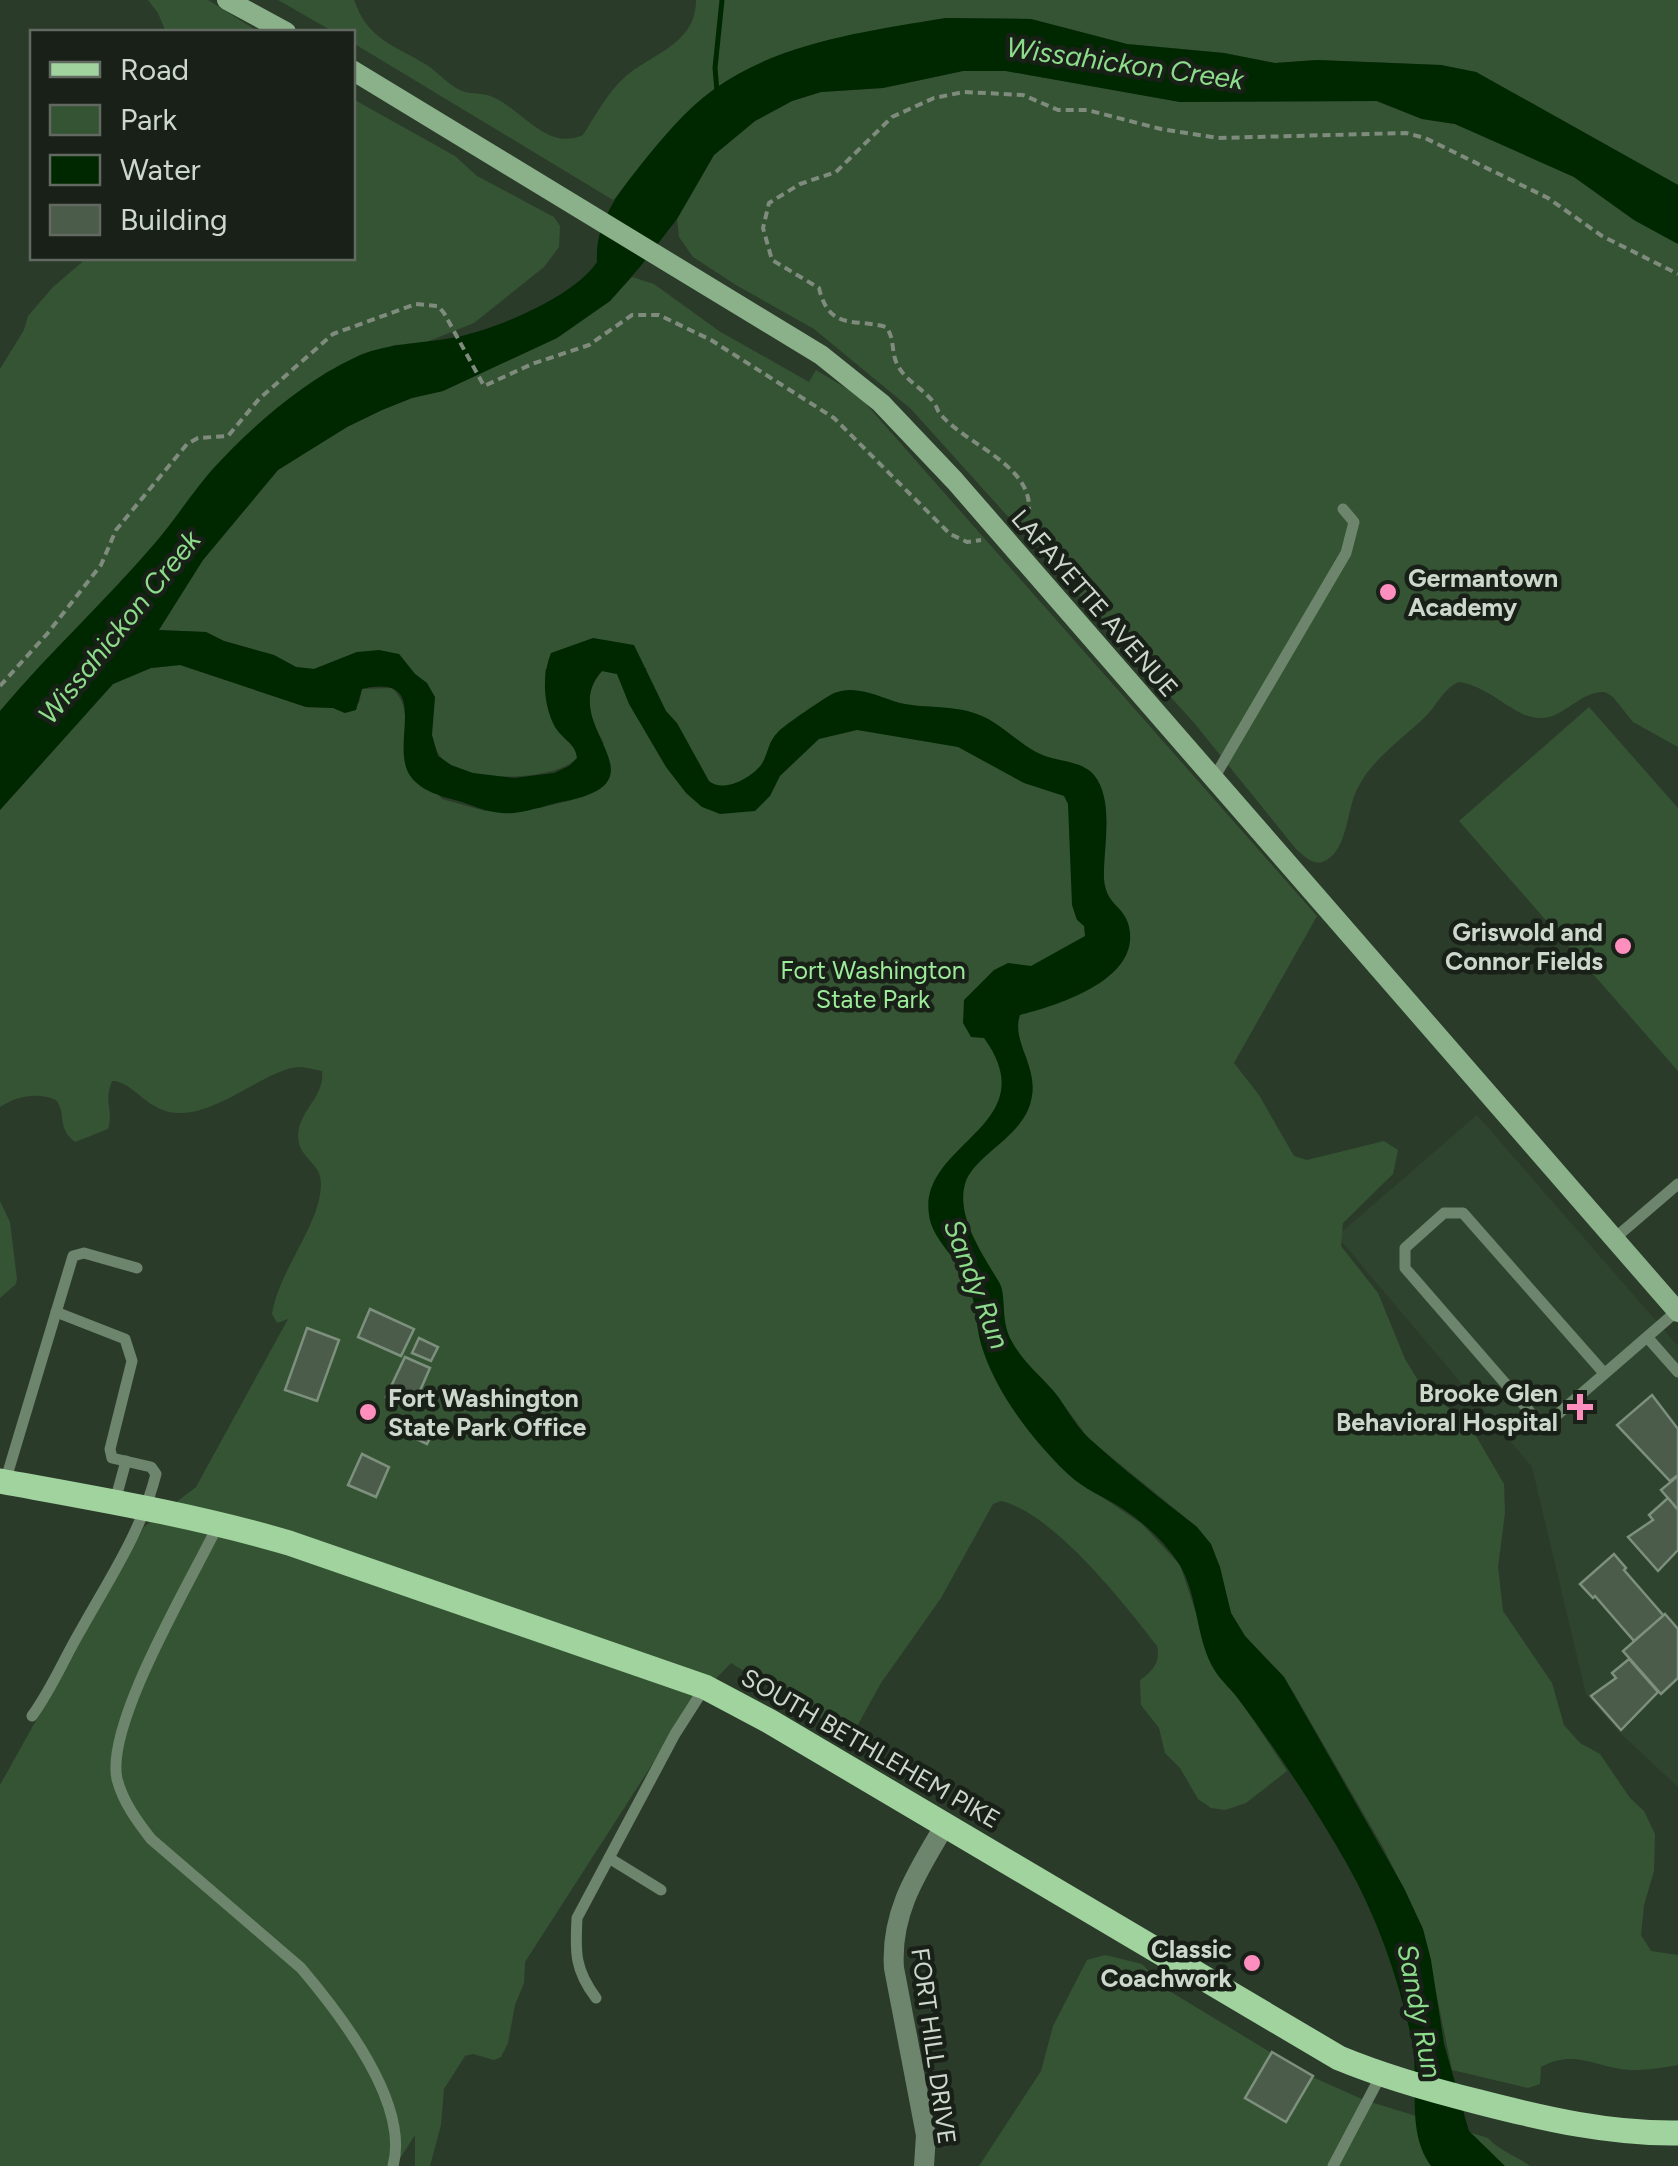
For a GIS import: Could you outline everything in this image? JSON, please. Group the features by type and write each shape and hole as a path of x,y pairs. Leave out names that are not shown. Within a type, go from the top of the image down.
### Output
{"main road":[{"path":"227,0 282,30"},
{"name":"LAFAYETTE AVENUE","path":"355,72 821,355 881,402 956,481 1678,1311"},
{"name":"SOUTH BETHLEHEM PIKE","path":"2,1482 219,1522 706,1688 769,1720 1339,2058 1389,2078 1482,2103 1600,2129 1678,2133"}],"street":[{"name":"FORT HILL DRIVE","path":"924,2166 926,2135 894,1968 894,1940 899,1910 909,1886 945,1825"}],"lane":[{"path":"1214,778 1346,552 1354,522 1343,510"},
{"path":"1615,1238 1678,1184"},
{"path":"1604,1373 1463,1214 1444,1214 1405,1248 1405,1268 1543,1426 1678,1311"},
{"path":"2,1482 73,1256 84,1253 137,1268"},
{"path":"32,1716 54,1685 148,1506 156,1474 151,1467 112,1458 110,1449 132,1361 124,1338 56,1312"},
{"path":"1647,1337 1678,1372"},
{"path":"116,1501 126,1461"},
{"path":"219,1522 127,1711 116,1759 117,1778 134,1817 151,1839 301,1968 318,1989 364,2056 385,2096 395,2138 392,2166"},
{"path":"596,1998 581,1978 575,1949 576,1918 675,1734 706,1688"},
{"path":"609,1858 661,1890"},
{"path":"1333,2166 1389,2078"}],"path":[{"path":"1009,528 1029,508 1026,486 977,441 940,415 934,403 904,376 894,359 892,334 886,327 843,320 826,308 819,288 772,260 765,243 763,218 768,203 783,192 836,172 892,117 934,98 964,92 1023,94 1058,110 1087,110 1161,129 1218,138 1406,133 1425,138 1548,198 1602,236 1678,274"},
{"path":"0,686 101,565 116,530 187,444 198,438 228,436 260,399 332,334 416,304 438,306 444,313 484,386 532,364 589,345 632,315 644,312 672,320 797,392 853,434 950,534 967,542 985,539"}],"shaded area":[{"name":"Brooke Glen Behavioral Hospital","path":"1477,1115 1678,1346 1678,1787 1618,1731 1586,1694 1532,1467 1337,1236"}],"green space":[{"path":"148,0 208,0 256,30 165,30"},
{"path":"278,0 354,0 375,33 455,87 492,96 547,134 570,139 583,135 625,77 681,37 694,15 696,0 1678,0 1678,185 1476,72 1441,65 1317,60 1275,63 1224,53 1127,44 1031,19 946,18 828,40 752,68 687,114 613,200 355,44 355,30 330,30"},
{"path":"963,71 1006,71 1180,102 1376,101 1422,119 1455,124 1574,177 1634,220 1678,244 1678,747 1633,722 1605,692 1587,696 1556,715 1538,718 1520,713 1481,689 1458,682 1361,782 1341,842 1330,858 1315,862 1296,849 1195,724 911,409 814,329 693,257 679,237 677,219 714,155 755,121 792,101 821,92 883,88"},
{"path":"355,100 455,156 477,176 554,217 560,226 559,247 544,267 474,323 424,343 394,345 327,372 285,402 214,468 156,543 0,711 0,369 24,330 28,316 53,287 85,260 355,260"},
{"name":"Fort Washington State Park","path":"632,277 654,284 719,331 809,382 816,370 859,396 1317,916 1234,1063 1259,1095 1294,1156 1307,1160 1384,1141 1398,1150 1393,1174 1343,1223 1341,1246 1378,1293 1405,1359 1422,1387 1469,1424 1504,1484 1505,1513 1498,1567 1503,1611 1552,1683 1564,1725 1580,1743 1600,1754 1630,1798 1644,1811 1655,1834 1654,1871 1644,1905 1641,1935 1651,1951 1678,1955 1678,2065 1623,2069 1566,2059 1541,2067 1540,2084 1528,2088 1452,2070 1423,1929 1384,1849 1295,1695 1284,1677 1245,1636 1231,1613 1197,1527 1089,1439 1051,1388 1027,1426 1068,1474 1142,1524 1180,1565 1215,1670 1287,1771 1246,1803 1225,1810 1211,1808 1198,1799 1180,1768 1165,1753 1159,1728 1141,1705 1140,1680 1154,1666 1157,1646 1107,1584 1065,1541 1021,1509 1001,1501 993,1504 941,1598 881,1683 851,1737 731,1663 691,1704 525,1962 524,1983 501,2057 494,2060 473,2054 465,2056 444,2089 441,2125 430,2166 415,2166 415,2135 395,2166 0,2166 0,1785 144,1527 196,1487 288,1319 277,1323 272,1314 319,1199 320,1175 303,1153 298,1138 302,1120 317,1094 322,1071 299,1067 286,1070 211,1106 181,1113 159,1108 127,1086 112,1081 108,1129 75,1142 66,1131 56,1100 27,1096 0,1107 0,810 113,684 151,668 181,665 306,707 333,708 345,713 359,703 362,689 392,688 404,710 404,753 442,799 485,811 540,808 572,800 604,743 590,707 595,680 602,671 617,674 628,700 647,668 545,669 551,719 574,748 577,758 549,772 484,775 464,771 438,753 430,728 427,683 399,654 357,652 314,669 296,667 274,655 206,632 158,630 203,560 278,470 382,410 443,391 557,338 610,301"},
{"name":"Griswold and Connor Fields","path":"1589,707 1678,808 1678,1071 1459,821"},
{"path":"0,1201 10,1222 17,1279 0,1298"},
{"path":"1105,1955 1142,1964 1166,1989 1308,2075 1364,2100 1488,2138 1530,2166 979,2166 1041,2071 1053,2026 1087,1960"}],"water":[{"path":"946,18 1031,19 1127,44 1224,53 1275,63 1317,60 1441,65 1476,72 1678,185 1678,244 1634,220 1574,177 1455,124 1422,119 1377,101 1180,102 1006,71 963,71 883,88 821,92 792,101 755,121 714,155 677,219 640,267 610,301 557,338 443,391 382,410 278,470 203,560 159,630 206,632 274,655 296,667 314,669 357,652 379,650 399,654 435,697 432,735 438,756 473,773 514,778 554,773 577,758 550,716 546,670 551,653 593,638 634,645 666,711 677,723 709,781 721,786 750,775 761,765 782,728 805,711 834,693 851,690 900,703 972,712 1036,752 1077,764 1094,775 1106,811 1105,887 1128,923 1130,943 1124,960 1095,986 1020,1015 1019,1037 1033,1082 1028,1110 1014,1131 969,1175 964,1209 979,1248 1001,1287 1008,1332 1019,1353 1055,1392 1085,1434 1197,1527 1211,1544 1231,1613 1245,1636 1284,1677 1404,1888 1423,1929 1444,2044 1469,2131 1505,2166 1431,2166 1418,2137 1414,2057 1407,2018 1386,1950 1358,1885 1296,1780 1215,1671 1185,1576 1173,1556 1137,1519 1069,1475 1042,1447 1006,1398 981,1344 969,1286 930,1220 930,1194 940,1172 991,1115 1000,1094 1000,1069 984,1038 971,1037 963,1023 964,1000 994,970 1008,963 1031,966 1085,936 1072,905 1068,804 1064,796 1024,783 958,747 857,730 819,739 780,776 770,796 755,811 720,814 702,807 686,793 629,704 617,674 602,671 591,691 591,711 610,765 609,779 595,792 521,812 500,813 440,796 414,780 404,760 405,713 397,691 384,687 362,689 356,710 345,713 333,708 306,707 180,665 151,668 113,684 0,810 0,711 136,564 211,471 277,408 334,368 365,353 488,328 530,311 570,288 597,262 603,223 639,167 693,107 739,74 766,60 825,41"}],"building":[{"path":"370,1309 414,1329 401,1356 358,1337"},
{"path":"307,1328 339,1340 317,1401 285,1390"},
{"path":"419,1338 438,1347 431,1361 412,1353"},
{"path":"405,1357 430,1368 412,1409 386,1397"},
{"name":"Brooke Glen Behavioral Hospital","path":"1652,1395 1678,1429 1678,1475 1670,1481 1617,1425"},
{"path":"412,1423 433,1432 427,1444 406,1434"},
{"path":"362,1454 389,1467 376,1497 348,1485"},
{"path":"1678,1476 1678,1510 1661,1490"},
{"path":"1668,1498 1678,1510 1678,1550 1658,1571 1628,1537 1653,1520 1649,1515"},
{"path":"1614,1554 1664,1616 1634,1641 1580,1584"},
{"path":"1665,1614 1678,1629 1678,1678 1661,1694 1623,1651"},
{"path":"1629,1659 1658,1692 1621,1730 1591,1696 1616,1678 1612,1673"},
{"path":"1272,2052 1313,2076 1286,2122 1245,2098"}],"waterway":[{"path":"717,91 715,68 722,0"}],"place":[{"name":"Germantown Academy","path":"1388,592"},
{"name":"Griswold and Connor Fields","path":"1623,946"},
{"name":"Brooke Glen Behavioral Hospital","path":"1580,1407"},
{"name":"Fort Washington State Park Office","path":"368,1412"},
{"name":"Classic Coachwork","path":"1252,1963"}],"water label":[{"name":"Wissahickon Creek","path":"1125,63"},
{"name":"Wissahickon Creek","path":"119,627"},
{"name":"Sandy Run","path":"977,1284"},
{"name":"Sandy Run","path":"1420,2011"}]}
